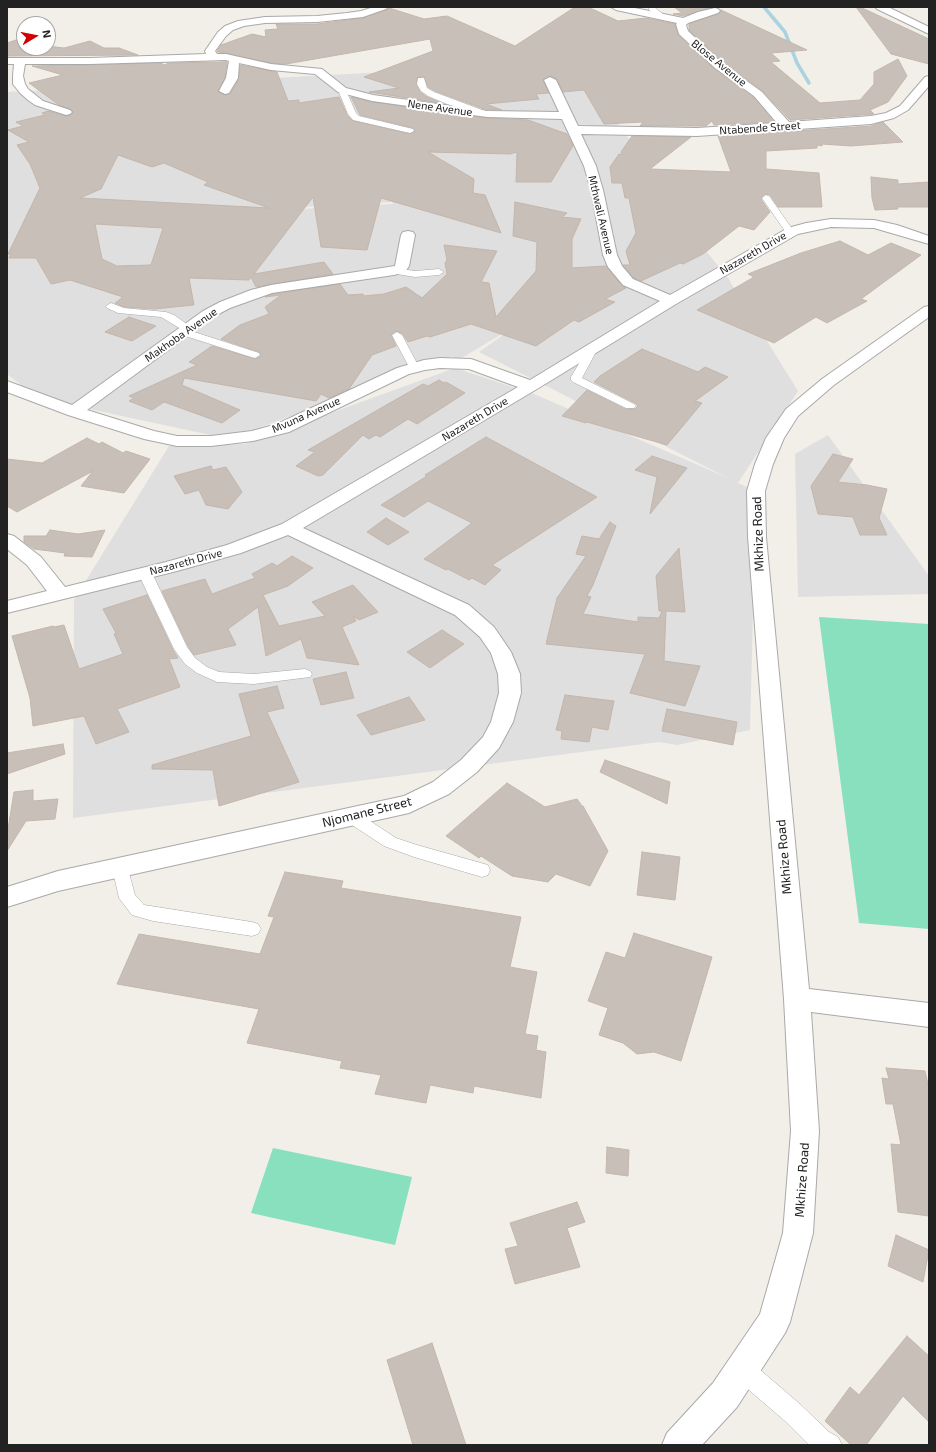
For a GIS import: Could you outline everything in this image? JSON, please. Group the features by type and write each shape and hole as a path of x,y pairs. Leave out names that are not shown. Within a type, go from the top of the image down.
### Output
{"street":[{"path":"213,57 210,51 222,34 228,28 242,23 265,20 317,19 347,16 363,14 383,7"},
{"path":"616,7 661,15 684,21 715,11"},
{"path":"880,7 929,31"},
{"name":"Blose Avenue","path":"684,21 681,24 681,28 687,37 719,66 758,94 786,126"},
{"path":"7,61 141,60 213,57 233,59 232,78 225,91"},
{"name":"Nene Avenue","path":"233,59 258,65 321,73 342,90 372,98 489,114 567,116"},
{"path":"20,62 18,76 19,84 24,91 39,103 66,112"},
{"name":"Ntabende Street","path":"574,130 697,132 871,120 890,116 899,112 908,104 929,79"},
{"name":"Mthwali Avenue","path":"550,80 583,149 595,184 610,255 615,267 628,282 671,301"},
{"name":"Nazareth Drive","path":"7,607 145,573 234,549 289,528 790,232 817,224 858,223 892,228 929,240"},
{"path":"394,271 400,269 402,266 408,235"},
{"name":"Makhoba Avenue","path":"74,411 185,331 225,305 256,293 394,271"},
{"name":"Mkhize Road","path":"680,1445 725,1394 743,1370 774,1322 798,1233 805,1131 796,999 757,537 756,491 764,464 775,438 792,413 828,382 929,310"},
{"name":"Mvuna Avenue","path":"7,386 74,411 150,435 177,441 211,441 253,436 283,428 403,371 440,363 471,364 531,386"},
{"name":"Njomane Street","path":"7,897 58,880 409,804 442,788 469,766 491,742 502,722 510,693 509,674 501,652 487,632 462,610 289,528"},
{"path":"7,540 34,561 60,594"},
{"path":"796,999 929,1015"}],"lane":[{"path":"651,7 652,10 661,15"},
{"path":"421,80 421,84 424,89 430,94 489,114"},
{"path":"342,90 352,114 356,118 372,123 410,130"},
{"path":"766,198 790,232"},
{"path":"394,271 415,274 439,272"},
{"path":"111,306 127,311 162,314 170,318 185,331 255,354"},
{"path":"397,334 414,368"},
{"path":"592,350 576,377 577,380 630,406"},
{"path":"145,573 181,649 190,661 202,670 217,677 241,679 305,674"},
{"path":"352,816 390,842 427,855 482,870"},
{"path":"120,867 127,898 138,910 153,914 252,928"},
{"path":"743,1370 788,1408 821,1440 830,1445"}],"shaded area":[{"path":"575,62 662,186 685,225 728,278 798,391 738,483 756,491 750,730 677,745 659,742 73,818 74,600 169,446 245,444 455,368 534,394 728,478 479,352 517,325 455,362 453,356 229,439 38,398 7,374 7,92","holes":["392,202 393,204 49,223"]},
{"path":"828,435 929,576 929,594 798,597 795,454"}],"green space":[{"path":"819,617 929,624 929,929 859,923"},
{"path":"273,1148 412,1177 395,1245 251,1213"}],"building":[{"path":"575,7 588,7 618,21 646,18 675,24 678,35 714,69 753,97 774,122 714,125 712,121 706,126 640,126 643,122 604,124 584,90 563,92 557,79 551,76 543,80 549,93 536,94 539,99 486,104 502,110 484,109 435,91 428,87 424,76 417,78 416,85 420,92 441,103 369,92 399,88 364,77 433,51 430,39 286,64 271,63 217,51 221,45 252,34 266,37 265,30 278,29 276,24 317,24 363,18 389,8 424,19 447,16 515,46"},
{"path":"674,7 713,7 683,16 673,14 682,13"},
{"path":"856,7 860,7 929,39 929,64 891,54"},
{"path":"721,10 807,50 771,53 780,61 771,62 820,103 860,100 874,84 874,72 898,59 907,76 888,102 870,110 874,114 790,120 763,91 724,63 689,30 689,24 718,14"},
{"path":"16,40 16,56 7,56 7,43"},
{"path":"90,41 104,48 119,48 138,55 56,56 56,47 64,48"},
{"path":"227,62 225,78 218,91 224,95 230,94 239,79 240,65 277,72 288,101 299,100 299,103 339,97 347,115 353,121 410,134 415,131 413,128 360,115 351,97 372,102 487,118 528,120 567,134 573,146 551,182 516,182 517,152 510,154 428,152 474,179 473,193 485,195 501,233 381,198 367,250 321,247 313,197 254,274 324,262 333,274 256,287 251,277 249,280 189,278 194,305 154,309 124,307 115,303 123,297 70,280 51,284 36,258 9,258 11,254 8,254 40,188 30,164 17,145 29,142 8,130 23,126 16,122 45,115 42,113 48,111 66,116 71,115 74,112 59,105 29,83 63,75 32,66 161,63 164,65 169,63","holes":["118,155 152,167 164,163 208,182 204,185 269,208 80,198 101,189","95,224 163,228 151,265 117,266 102,259"]},
{"path":"883,122 903,142 851,146 822,144 822,146 817,145 817,148 766,151 766,169 819,173 822,207 778,207 770,195 765,194 761,199 770,212 754,230 739,226 703,254 641,281 634,278 623,265 630,265 626,251 636,233 629,198 625,198 622,183 612,183 610,167 619,154 622,155 621,152 632,136 691,137 650,169 731,172 718,136 871,126"},
{"path":"871,177 898,180 898,184 929,182 929,207 897,207 898,209 875,210 872,198"},
{"path":"515,202 567,213 562,217 581,219 572,239 572,268 606,266 622,286 626,288 605,299 615,302 579,322 574,320 536,346 471,324 430,337 427,336 408,342 403,334 396,331 391,335 396,346 372,355 349,389 329,398 321,394 316,401 184,378 182,385 240,410 222,423 164,402 152,410 129,401 134,398 129,396 197,365 189,362 212,346 255,359 261,356 259,352 221,339 240,325 269,314 265,307 281,295 265,297 272,294 340,284 348,295 363,294 364,296 384,294 406,287 422,298 447,274 445,263 447,260 444,245 497,251 481,282 489,283 496,317 536,271 537,242 513,236"},
{"path":"840,241 868,255 891,243 921,255 861,299 867,301 827,323 816,317 774,343 697,310 754,277 748,274 801,253"},
{"path":"129,317 156,326 132,341 105,332"},
{"path":"642,349 698,372 705,367 728,377 695,401 702,403 667,445 562,416 587,390 625,409 635,409 638,406 635,403 594,382 600,376"},
{"path":"439,380 444,383 446,382 465,393 417,424 408,419 380,437 376,435 369,439 363,435 323,475 318,476 296,466 315,452 308,450 423,384 428,386"},
{"path":"486,437 597,497 492,565 501,570 485,585 472,578 469,580 424,559 472,523 428,501 404,517 381,505 427,476 425,475"},
{"path":"87,438 99,444 102,442 123,453 126,451 150,459 124,493 81,486 93,471 17,512 7,506 7,459 42,463"},
{"path":"833,454 853,459 838,482 887,489 879,518 887,535 860,535 853,517 818,514 811,486"},
{"path":"652,456 687,468 650,514 657,477 635,470"},
{"path":"211,466 213,470 226,467 242,492 228,509 206,505 199,490 185,494 174,476"},
{"path":"386,518 409,532 388,545 367,532"},
{"path":"610,522 616,526 593,585 587,596 591,597 583,614 638,622 638,617 659,618 662,611 659,611 656,576 679,548 685,612 666,611 664,661 700,666 685,706 630,693 645,654 546,644 557,598 586,556 576,554 582,536 599,539"},
{"path":"50,530 78,534 105,530 92,557 64,556 65,553 34,549 24,542 24,536 46,536"},
{"path":"292,556 313,568 288,586 263,595 279,626 325,616 312,602 353,585 378,612 359,620 353,616 356,621 342,627 359,665 307,658 301,639 266,656 258,607 228,629 236,645 194,655 188,646 162,591 205,579 212,594 255,578 252,574 272,563 277,566"},
{"path":"147,595 178,658 169,659 180,687 117,709 129,732 96,744 84,716 33,726 30,698 12,636 53,626 64,625 79,669 123,654 114,634 116,633 103,609"},
{"path":"442,630 464,644 430,668 407,652"},
{"path":"346,672 354,698 321,705 313,679"},
{"path":"277,686 284,708 267,712 299,782 219,806 213,770 152,769 152,765 251,736 239,694"},
{"path":"565,695 614,701 608,730 592,727 589,742 561,739 562,731 556,730"},
{"path":"409,697 425,720 371,735 357,715"},
{"path":"667,709 737,722 733,745 662,731"},
{"path":"63,744 65,754 7,774 7,753"},
{"path":"605,760 670,782 667,804 600,772"},
{"path":"507,783 545,807 577,799 583,806 608,851 590,886 556,874 548,882 512,876 481,856 479,858 446,836"},
{"path":"33,790 33,801 58,799 55,819 26,821 7,851 7,835 14,792"},
{"path":"642,852 680,857 675,900 637,895"},
{"path":"285,872 343,881 341,888 521,917 510,967 537,972 525,1034 538,1036 536,1050 546,1052 541,1098 474,1086 473,1093 430,1085 426,1103 375,1094 381,1075 340,1068 342,1061 247,1043 259,1009 117,984 139,934 260,954 274,917 268,916"},
{"path":"634,933 712,957 681,1061 654,1052 637,1054 623,1043 599,1035 608,1008 588,1001 606,952 625,958"},
{"path":"886,1068 925,1071 929,1089 929,1216 898,1212 891,1144 901,1145 893,1104 886,1104 882,1078 889,1079"},
{"path":"607,1147 629,1150 628,1176 606,1173"},
{"path":"577,1202 585,1222 567,1228 580,1267 515,1284 505,1249 518,1246 510,1223"},
{"path":"896,1235 929,1250 923,1282 888,1266"},
{"path":"907,1336 929,1356 929,1422 903,1396 866,1445 851,1445 825,1421 850,1387 859,1395"},
{"path":"432,1343 466,1445 413,1445 387,1360"}],"waterway":[{"path":"764,7 785,32 797,63 809,83"}]}
